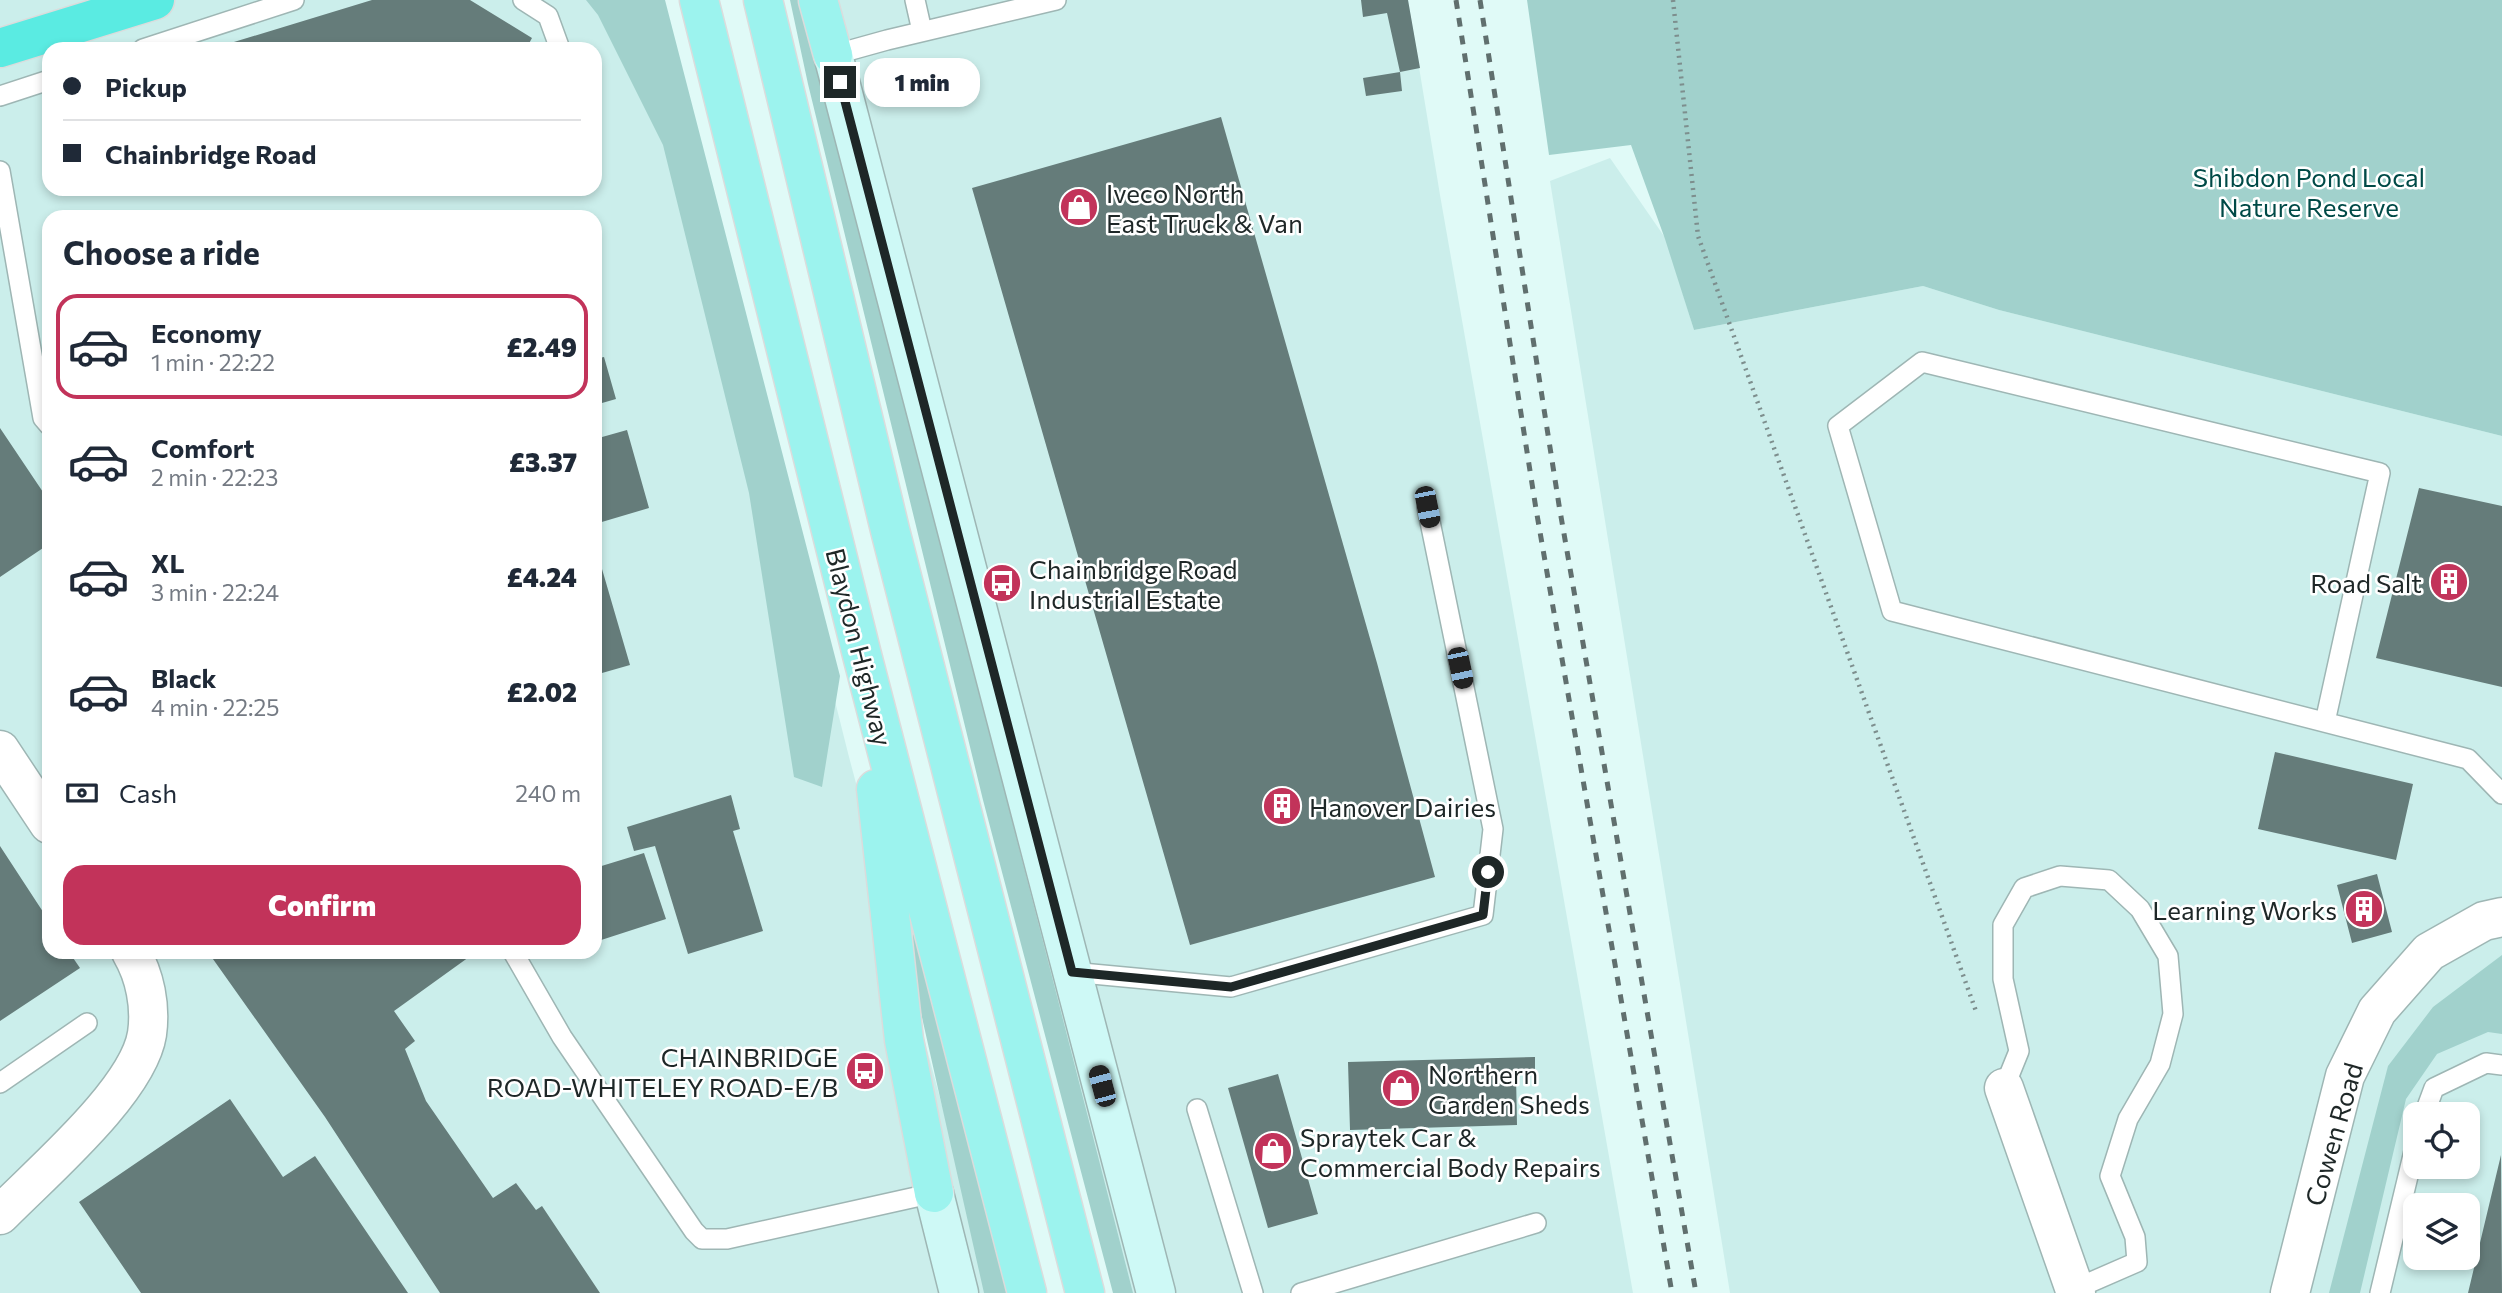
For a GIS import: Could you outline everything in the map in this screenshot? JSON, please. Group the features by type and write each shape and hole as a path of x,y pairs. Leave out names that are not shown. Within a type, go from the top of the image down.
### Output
{"highway":[{"path":"0,48 155,0"}],"main road":[{"name":"Blaydon Highway","path":"699,0 862,655 1027,1293"},
{"path":"762,0 890,530 1085,1293"},
{"path":"818,0 1156,1293"},
{"path":"862,655 904,1040 934,1193 959,1293"}],"street":[{"path":"0,750 42,813"},
{"name":"Cowen Road","path":"2290,1293 2345,1076 2377,1011 2429,952 2484,921 2502,917"},
{"path":"0,1215 96,1119 126,1080 147,1035 146,989 135,959"},
{"path":"2004,1088 2076,1291"}],"lane":[{"path":"165,42 294,0"},
{"path":"523,0 548,16 557,42"},
{"path":"915,0 922,31"},
{"path":"833,55 1056,0"},
{"path":"0,96 42,82"},
{"path":"0,171 42,412"},
{"path":"2325,722 2380,472 1922,362 1838,426 1892,611 2468,759 2502,794"},
{"path":"1072,972 1231,987 1483,915 1493,830 1427,507"},
{"path":"2004,1088 2019,1051 2003,979 2003,925 2024,888 2060,876 2109,880 2140,909 2168,956 2173,1014 2160,1064 2128,1119 2110,1176 2135,1237 2137,1262 2076,1291"},
{"path":"517,959 562,1037 702,1239 727,1240 934,1193"},
{"path":"0,1083 87,1023"},
{"path":"2429,1102 2434,1088 2486,1063 2502,1065"},
{"path":"1197,1109 1253,1293"},
{"path":"2380,1293 2407,1179"},
{"path":"1301,1293 1536,1223"}],"path":[{"path":"1673,0 1699,236 1980,1022"}],"shaded area":[{"path":"0,0 659,0 849,757 992,1293 0,1293"},
{"path":"795,0 1408,0 1633,1293 1122,1293"},
{"path":"1610,158 1666,239 1694,330 1923,286 1999,310 2502,436 2502,1293 1730,1293 1550,181"}],"green space":[{"path":"586,0 665,0 840,676 822,787 794,777 749,493 663,145 598,15"},
{"path":"790,0 800,0 835,129 1133,1293 1113,1293 983,800 808,84"},
{"name":"Shibdon Pond Local Nature Reserve","path":"1527,0 2502,0 2502,436 1999,310 1923,286 1694,330 1631,145 1549,155"},
{"path":"913,919 1007,1293 984,1293 912,973"},
{"path":"2502,955 2502,1034 2488,1032 2437,1054 2403,1102 2403,1112 2360,1293 2329,1293 2388,1066 2433,1007"}],"building":[{"path":"372,0 470,0 532,38 530,42 234,42"},
{"path":"1361,0 1408,0 1420,68 1400,72 1387,13 1363,17"},
{"path":"1400,72 1402,91 1366,96 1363,78"},
{"path":"1221,117 1377,663 1435,877 1190,945 972,188"},
{"path":"602,357 616,399 602,403"},
{"path":"0,428 42,491 42,549 0,577"},
{"path":"627,430 649,508 602,522 602,437"},
{"name":"Road Salt","path":"2419,488 2502,506 2502,687 2376,658"},
{"path":"602,569 630,665 602,673"},
{"path":"2275,752 2413,784 2396,860 2258,829"},
{"path":"731,795 740,829 733,831 763,931 688,954 655,846 634,851 627,827"},
{"path":"0,846 42,910 42,959 74,959 80,968 0,1021"},
{"path":"644,853 666,919 602,940 602,866"},
{"name":"Learning Works","path":"2377,874 2392,932 2352,943 2337,885"},
{"path":"213,959 466,959 394,1011 415,1041 405,1049 426,1101 493,1198 516,1183 536,1210 542,1206 600,1293 440,1293 325,1117"},
{"path":"1535,1057 1535,1075 1516,1075 1517,1125 1350,1130 1348,1062"},
{"name":"Spraytek Car & Commercial Body Repairs","path":"1278,1074 1318,1214 1268,1228 1228,1088"},
{"path":"230,1099 283,1177 315,1156 408,1293 141,1293 79,1202"},
{"path":"2501,1155 2502,1293 2468,1293 2474,1270 2480,1270 2480,1243"}],"railway":[{"path":"1456,0 1536,509 1672,1293"},
{"path":"1480,0 1559,505 1696,1293"}],"place":[{"name":"Iveco North East Truck & Van","path":"1079,207"},
{"name":"Road Salt","path":"2449,582"},
{"name":"Chainbridge Road Industrial Estate","path":"1002,583"},
{"name":"Hanover Dairies","path":"1282,806"},
{"name":"Learning Works","path":"2364,909"},
{"name":"CHAINBRIDGE ROAD-WHITELEY ROAD-E/B","path":"865,1071"},
{"name":"Northern Garden Sheds","path":"1401,1088"},
{"name":"Spraytek Car & Commercial Body Repairs","path":"1273,1151"}],"route":[{"path":"840,82 1072,972 1231,987 1483,915 1488,872"}]}
